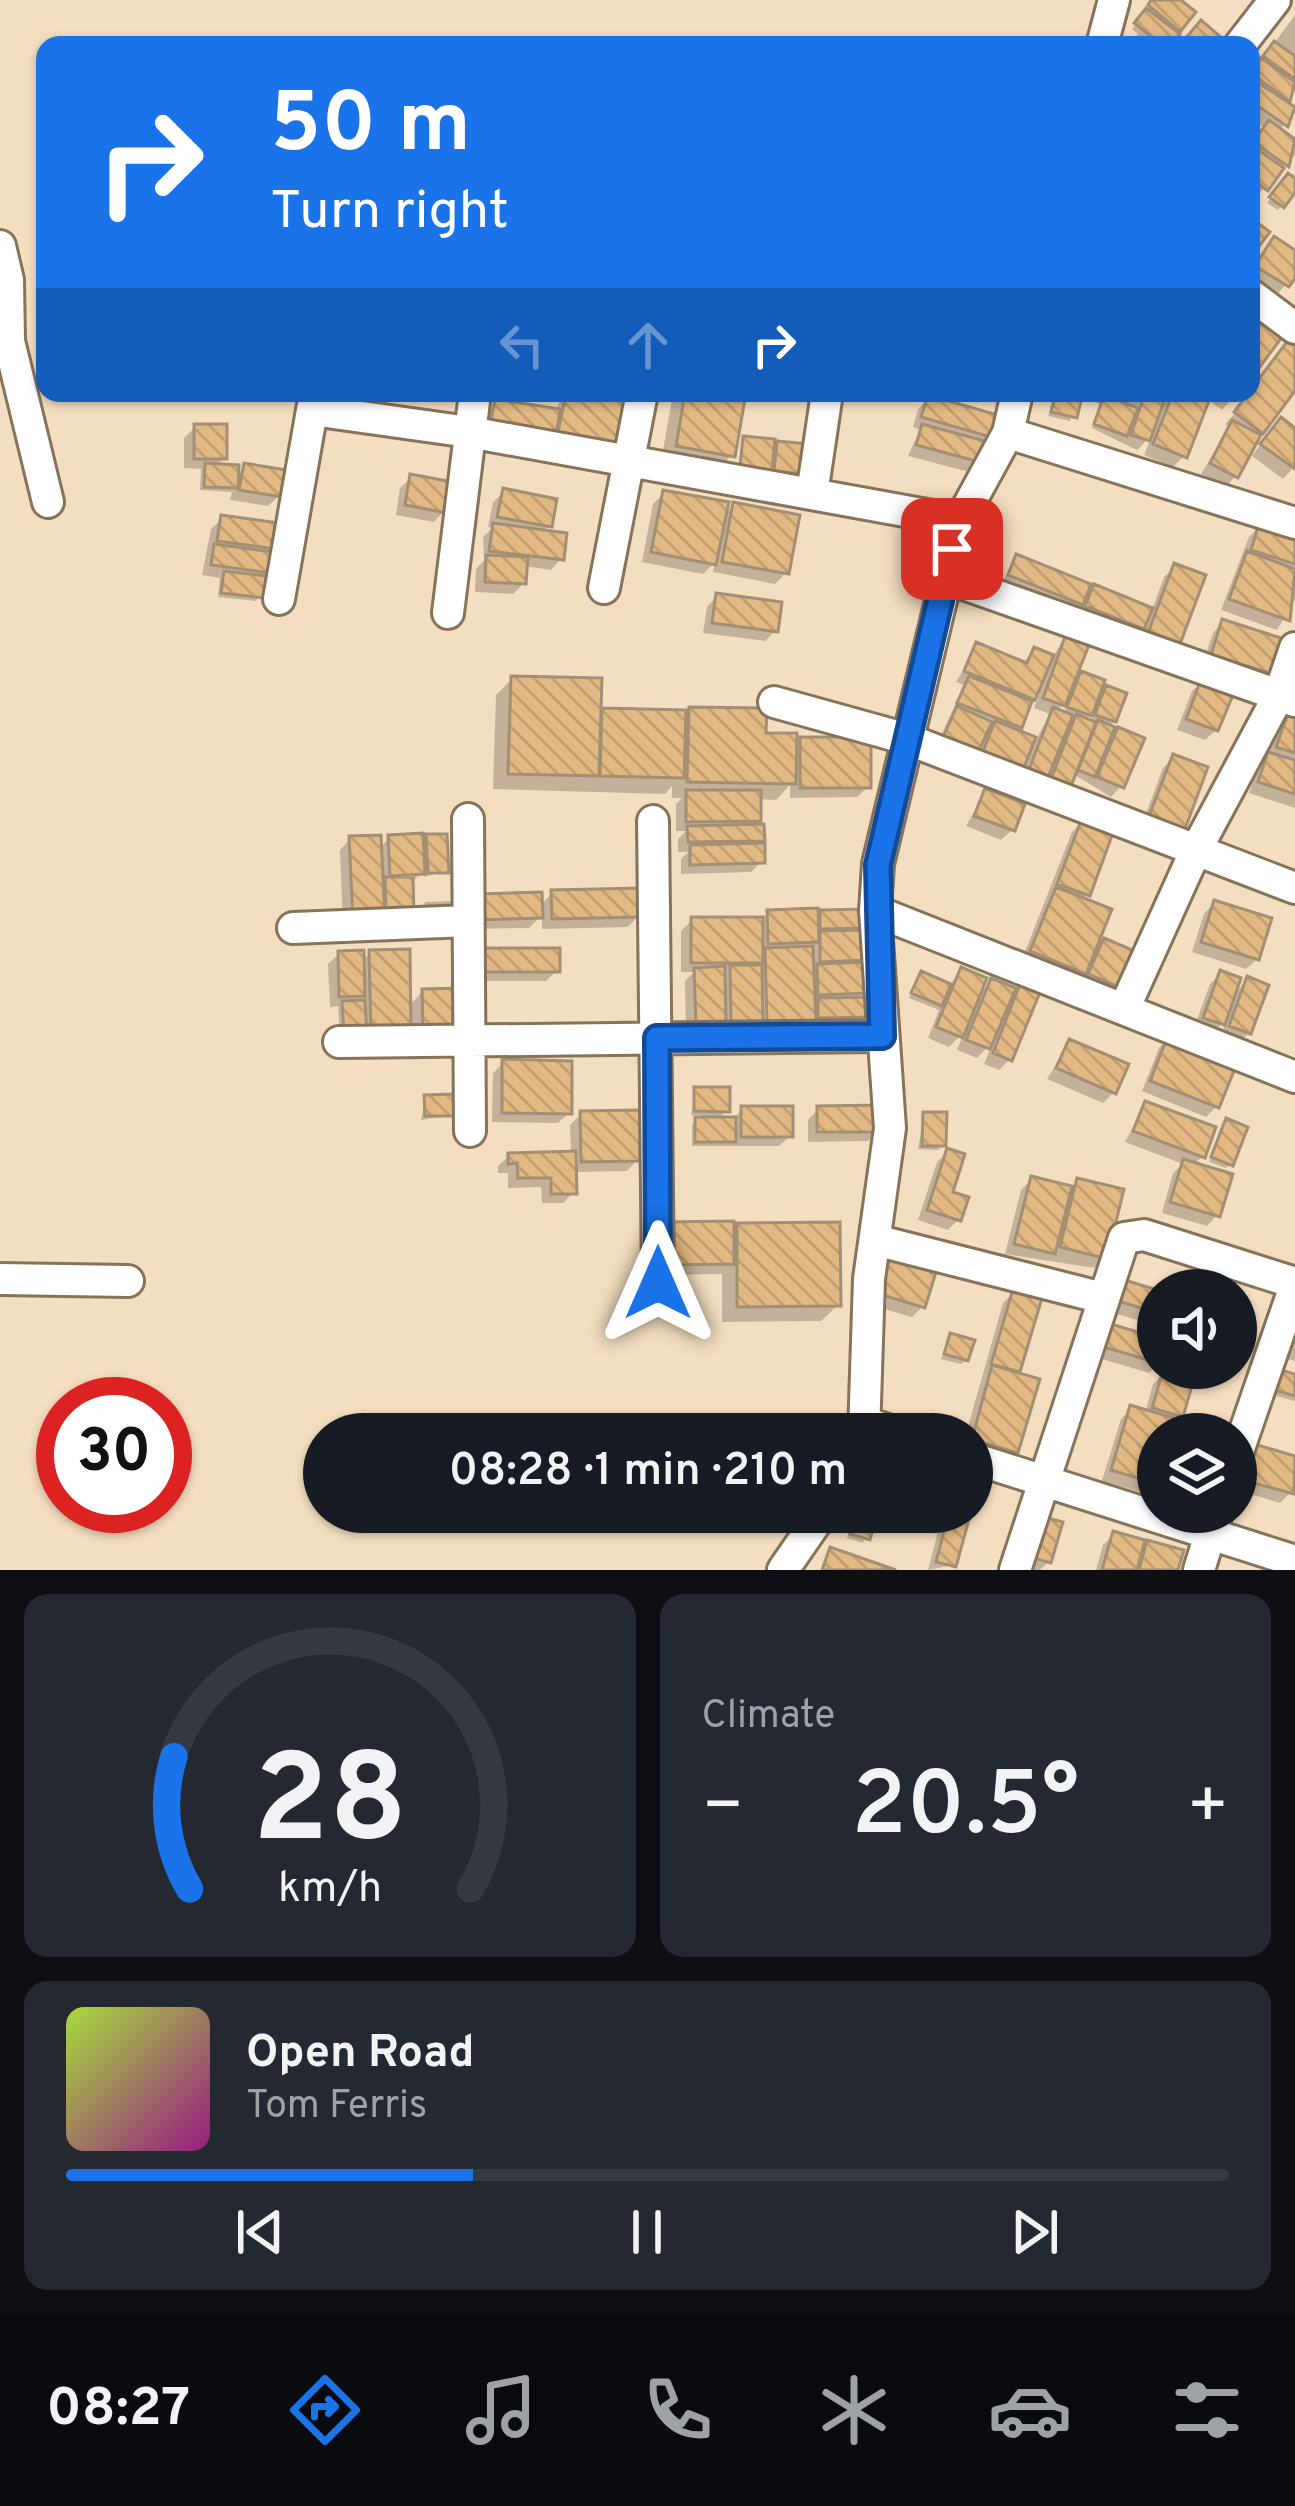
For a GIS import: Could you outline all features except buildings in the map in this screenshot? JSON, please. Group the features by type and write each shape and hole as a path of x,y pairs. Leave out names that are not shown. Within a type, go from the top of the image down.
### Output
{"street":[{"path":"1104,36 1114,0"},
{"path":"1247,36 1275,0"},
{"path":"0,246 8,280 9,341 48,502"},
{"path":"1260,300 1291,315"},
{"path":"279,598 313,402 960,521"},
{"path":"448,613 474,402"},
{"path":"604,588 639,402"},
{"path":"812,494 826,402"},
{"path":"867,1413 875,1240 890,1128 875,911 878,865 904,738 960,521 1008,433 1015,402"},
{"path":"1008,433 1295,523"},
{"path":"944,577 1287,698"},
{"path":"1124,1010 1195,852 1287,698 1295,648"},
{"path":"774,703 904,738 1295,887"},
{"path":"468,819 470,1131"},
{"path":"652,820 658,1283"},
{"path":"875,911 1295,1077"},
{"path":"293,928 469,921"},
{"path":"339,1042 882,1036"},
{"path":"1015,1570 1118,1244 1135,1235 1295,1284 1251,1413"},
{"path":"875,1240 1102,1298"},
{"path":"0,1280 128,1281"},
{"path":"993,1465 1137,1505"},
{"path":"783,1570 809,1533"},
{"path":"1199,1570 1210,1533"},
{"path":"1235,1533 1295,1561"}],"route":[{"path":"658,1283 657,1038 882,1036 875,911 878,865 904,738 952,549"}]}
